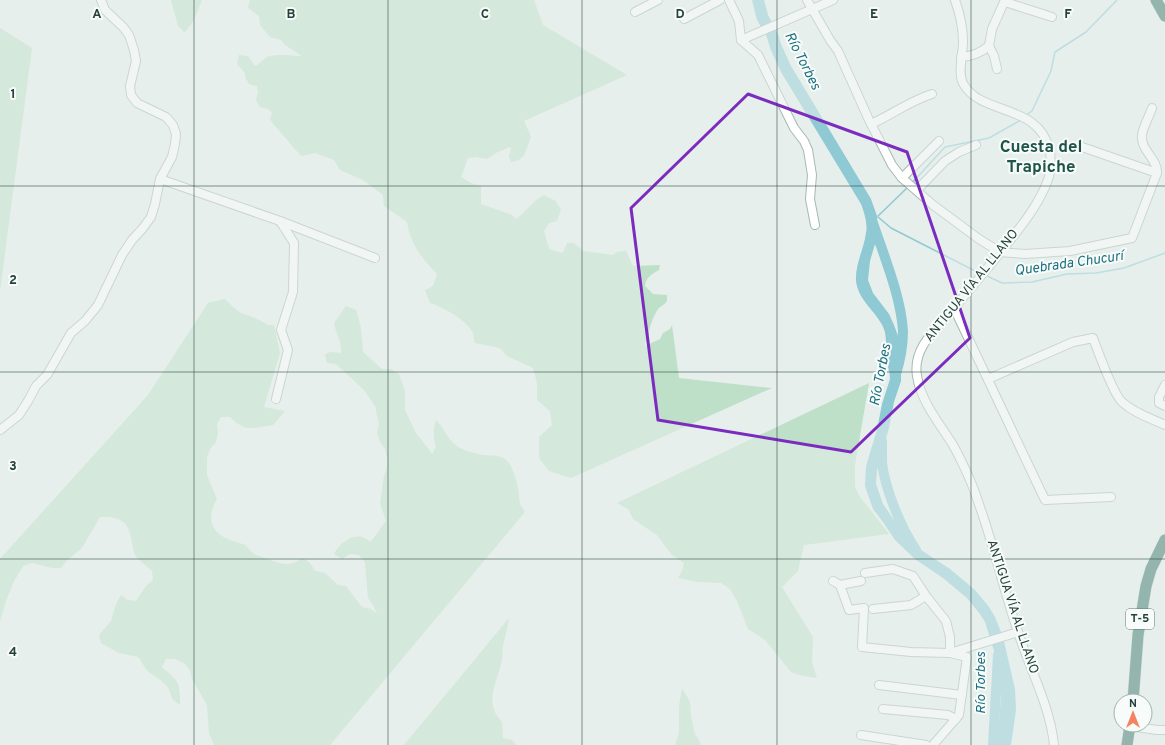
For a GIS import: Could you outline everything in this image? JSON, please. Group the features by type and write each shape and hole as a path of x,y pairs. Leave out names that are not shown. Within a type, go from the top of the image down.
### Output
{"highway":[{"path":"1156,0 1165,16"},
{"name":"T-5","path":"1134,693 1138,635 1144,592 1151,569 1165,540"},
{"path":"1127,745 1129,733"}],"street":[{"path":"0,430 19,415 36,386 47,375 71,333 85,321 98,305 122,255 151,217 160,179 172,157 176,134 173,125 166,117 137,103 131,95 130,86 136,61 129,36 123,27 105,10 102,0"},
{"path":"636,12 658,0"},
{"path":"684,19 720,0"},
{"path":"729,0 739,21 741,40 758,55 794,128 804,141 808,150 812,175 810,198 815,225"},
{"path":"807,0 838,51 871,124 892,165 902,178 933,205 1000,252 1025,254 1070,251 1132,238 1157,173 1157,168 1146,150 1142,136 1152,108"},
{"path":"741,40 833,0"},
{"name":"ANTIGUA VÍA AL LLANO","path":"955,0 962,23 962,83 971,93 984,101 1013,112 1040,130 1049,150 1051,162 1048,180 1040,197 1029,214 989,267 936,327 922,347 917,360 917,378 932,413 954,447 971,482 998,562 1018,632 1045,704 1054,745"},
{"path":"962,57 980,53 988,46 992,29 1005,1 1052,17"},
{"path":"988,46 994,56 997,69"},
{"path":"871,124 932,94"},
{"path":"902,178 939,141"},
{"path":"917,190 945,161 959,152 976,145"},
{"path":"1082,147 1157,173"},
{"path":"160,179 280,221 375,258"},
{"path":"276,399 288,350 281,330 293,292 294,243 280,221"},
{"path":"954,308 1045,500 1111,497"},
{"path":"988,379 1073,342 1093,338 1120,401 1132,410 1165,425"},
{"path":"1165,385 1159,397 1159,403 1165,406"},
{"path":"865,572 893,569 914,576 926,596 946,621 950,638 950,653"},
{"path":"861,581 836,583 849,610 864,608 862,647 911,652 950,653 967,657 959,715 933,745"},
{"path":"873,609 911,605 926,596"},
{"path":"950,653 1018,632"},
{"path":"879,685 962,695"},
{"path":"884,708 948,715 956,719"},
{"path":"1153,729 1165,730"},
{"path":"861,735 926,745"}],"highlighted area":[{"path":"748,94 907,152 970,338 851,452 658,420 631,208"}],"green space":[{"path":"171,0 202,0 193,22 185,32 178,26"},
{"path":"250,0 534,0 543,25 627,75 524,121 531,137 525,154 520,159 511,162 509,157 510,147 487,159 476,157 468,158 461,177 471,183 481,186 481,204 512,215 516,219 536,200 544,195 556,201 561,210 557,221 549,223 544,231 549,249 563,253 567,243 574,243 583,251 613,255 616,252 626,251 633,266 660,265 659,270 648,278 645,286 653,294 667,295 667,301 658,309 654,316 645,346 660,339 663,333 670,329 672,325 679,378 772,388 571,478 549,471 539,458 539,437 552,425 550,411 537,400 537,383 533,368 507,356 500,348 475,343 472,331 464,322 448,311 430,303 425,290 433,286 437,274 426,262 414,244 407,222 384,206 383,195 363,180 340,170 334,160 315,153 301,156 270,120 272,113 268,109 260,107 256,100 258,92 257,86 249,84 245,77 245,73 237,64 239,55 248,56 255,66 271,56 302,56 285,45 281,40 270,37 260,25 259,16 248,8"},
{"path":"0,28 32,48 0,291"},
{"path":"225,299 242,313 269,325 274,325 280,353 264,407 285,411 273,425 250,428 241,425 230,417 221,417 217,424 218,433 216,442 210,449 207,457 207,475 217,499 211,514 212,524 217,532 222,536 245,545 254,554 279,563 290,564 303,558 310,563 315,571 325,573 338,585 346,586 362,607 371,609 377,614 368,598 365,562 359,555 350,554 342,559 334,554 345,541 354,537 362,537 370,542 386,521 380,503 384,476 387,468 387,458 385,449 380,442 377,433 379,424 375,406 364,390 336,364 327,363 325,355 331,352 341,353 341,345 334,323 346,306 356,310 361,328 363,352 382,369 391,369 399,374 405,391 405,410 416,433 432,454 436,447 434,440 434,427 436,420 452,442 460,448 477,454 497,456 503,458 509,463 518,486 520,504 525,512 330,745 214,745 209,733 207,705 192,679 190,670 184,663 175,659 166,659 162,667 175,679 179,686 180,705 172,699 167,686 148,671 138,657 119,653 101,643 99,635 111,621 116,604 121,595 128,600 136,601 146,586 153,580 152,571 135,555 129,530 123,521 119,519 100,517 82,548 67,560 61,568 52,568 32,563 23,566 13,583 0,621 0,559 148,395 208,303"},
{"path":"869,383 855,465 855,487 860,497 889,534 804,545 798,571 782,587 813,637 812,662 817,678 803,676 791,672 765,640 748,629 737,601 730,589 721,583 698,582 678,578 684,563 672,555 657,535 633,519 628,509 617,503"},
{"path":"509,618 503,645 502,662 494,686 492,701 497,715 502,722 503,738 512,740 516,745 404,745"},
{"path":"682,688 690,702 691,717 695,734 700,742 700,745 675,745 679,733 679,706"}],"water":[{"path":"752,0 764,0 768,15 778,34 791,66 871,199 877,216 878,234 870,261 868,280 873,293 889,314 898,336 898,359 901,381 894,402 889,428 877,470 876,484 883,504 903,533 921,550 950,569 975,590 995,617 1003,637 1015,689 1016,710 1011,745 989,745 999,722 1001,697 996,657 985,622 967,598 943,578 915,559 895,540 873,509 865,486 866,467 890,379 886,356 886,338 884,328 863,299 857,287 856,281 858,263 866,233 865,218 861,204 781,72 770,48 767,37 757,20"}],"waterway":[{"path":"1025,116 1032,111 1051,71 1055,52 1086,32 1117,0"},
{"path":"912,183 945,147 989,138 1021,120"},
{"path":"878,216 908,187"},
{"name":"Quebrada Chucurí","path":"878,217 891,228 979,273"},
{"name":"Río Torbes","path":"873,223 896,291 902,318 902,342 896,374"},
{"name":"Quebrada Chucurí","path":"985,275 1002,283 1032,282 1067,274 1096,273 1124,268 1165,253"},
{"name":"Río Torbes","path":"882,441 882,463 886,484 899,520 916,550"},
{"name":"Río Torbes","path":"993,745 998,655"}],"district":[{"name":"Cuesta del Trapiche","path":"1041,158"}]}
